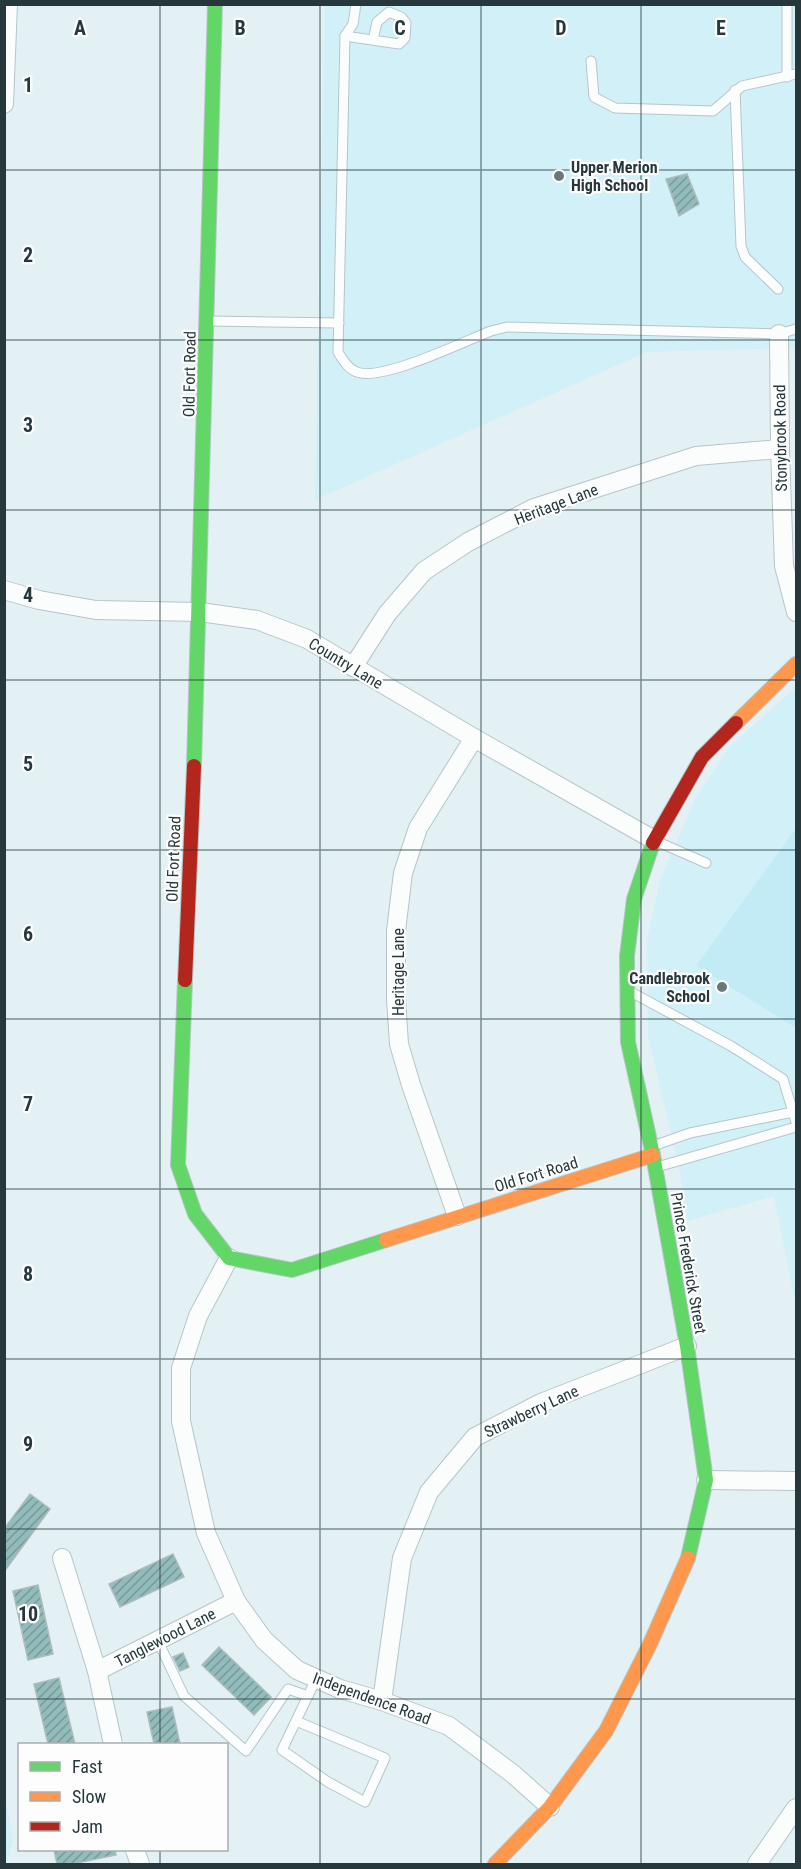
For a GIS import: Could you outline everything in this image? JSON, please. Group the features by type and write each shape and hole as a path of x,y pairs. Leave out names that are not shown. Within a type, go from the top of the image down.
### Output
{"street":[{"path":"4,104 8,4"},
{"name":"Old Fort Road","path":"215,4 200,612 178,1165 195,1214 229,1258 291,1270 653,1156"},
{"name":"Stonybrook Road","path":"788,332 780,449 784,566 796,612"},
{"name":"Heritage Lane","path":"353,666 387,614 424,571 487,532 534,508 696,456 780,449"},
{"name":"Country Lane","path":"4,590 39,600 96,610 200,612 257,620 307,639 474,738 654,840"},
{"name":"Prince Frederick Street","path":"495,1864 550,1807 606,1731 650,1644 687,1562 706,1480 687,1346 653,1156 628,1042 627,956 634,899 654,840 702,757 796,664"},
{"name":"Heritage Lane","path":"457,1216 399,1044 396,999 396,931 403,873 418,828 474,738"},
{"name":"Independence Road","path":"229,1258 198,1316 181,1368 181,1421 206,1533 236,1601 264,1640 297,1670 340,1689 381,1701 449,1726 513,1774 550,1807"},
{"name":"Strawberry Lane","path":"381,1701 402,1558 429,1492 475,1437 541,1403 687,1346"},
{"path":"706,1480 796,1481"},
{"path":"62,1558 97,1671"},
{"name":"Tanglewood Lane","path":"113,1743 97,1671 236,1601"},
{"path":"757,1864 796,1808"}],"lane":[{"path":"356,4 353,24 345,36 338,352 346,365 358,373 400,368 490,331 507,327 788,332"},
{"path":"591,61 594,97 603,104 615,108 713,111 723,105 735,90 742,86 792,76 787,4"},
{"path":"345,36 373,40"},
{"path":"735,90 741,246 745,257 778,289"},
{"path":"207,321 339,323"},
{"path":"654,840 706,863"},
{"path":"627,990 731,1046 783,1079 795,1117 690,1133 653,1156"},
{"path":"653,1156 796,1127"},
{"path":"158,1641 184,1696 246,1751 288,1689 308,1696"},
{"path":"296,1721 386,1758 365,1802 328,1782 282,1750 316,1679"}],"shaded area":[{"name":"Upper Merion High School","path":"325,5 796,5 796,348 647,352 315,500"},
{"name":"Candlebrook School","path":"796,687 796,1306 774,1196 688,1221 680,1172 648,1035 647,940 660,880 695,799 729,747"},
{"path":"796,828 796,1028 696,966"},
{"path":"5,1794 13,1840 7,1864 4,1864"}],"building":[{"path":"687,174 699,204 679,216 666,179"},
{"path":"30,1494 50,1509 4,1572 4,1529"},
{"path":"173,1554 184,1577 120,1607 109,1584"},
{"path":"38,1585 53,1654 28,1660 13,1591"},
{"path":"219,1647 271,1697 254,1715 202,1665"},
{"path":"183,1653 189,1667 180,1671 173,1657"},
{"path":"59,1678 75,1743 48,1743 34,1684"},
{"path":"172,1707 180,1743 154,1743 147,1712"},
{"path":"54,1851 115,1851 116,1855 72,1864 57,1864"}],"traffic: fast":[{"path":"194,766 215,4"},
{"path":"653,843 634,899 627,956 628,1042 653,1155 687,1346 706,1480 688,1558"},
{"path":"185,980 178,1165 195,1214 229,1258 292,1270 386,1240"}],"traffic: slow":[{"path":"736,723 796,664"},
{"path":"386,1240 653,1155"},
{"path":"495,1864 550,1807 606,1731 650,1644 688,1558"}],"traffic: jam":[{"path":"653,843 702,757 736,723"},
{"path":"185,980 194,766"}],"place":[{"name":"Upper Merion High School","path":"559,176"},
{"name":"Candlebrook School","path":"722,987"}]}
